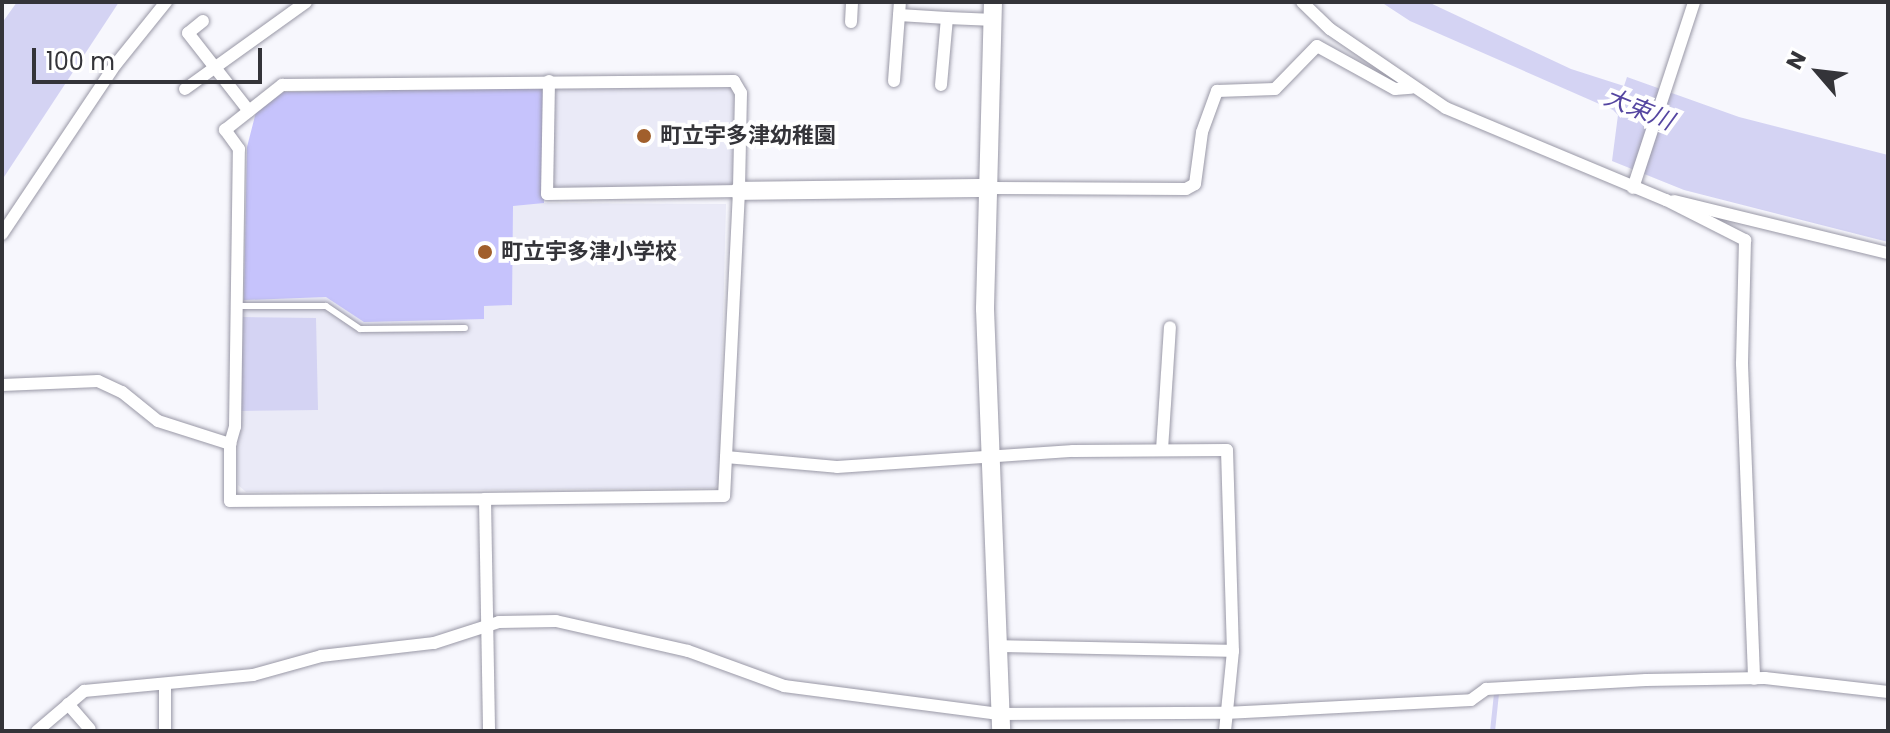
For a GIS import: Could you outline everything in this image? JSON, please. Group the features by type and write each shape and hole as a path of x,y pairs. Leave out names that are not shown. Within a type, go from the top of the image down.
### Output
{"street":[{"path":"2,234 116,64 166,2"},
{"path":"851,22 852,2"},
{"path":"1302,2 1411,88 1501,134 1634,184 1745,240 1742,364 1754,679"},
{"path":"1634,184 1694,2"},
{"path":"185,89 298,4"},
{"path":"894,81 900,8 947,18 994,11 985,309 988,460 1000,722"},
{"path":"941,85 947,18"},
{"path":"203,21 188,33 249,111"},
{"path":"549,81 547,194 990,188 1186,189 1195,184 1202,132 1217,91 1275,89 1317,46 1395,89 1411,88"},
{"path":"549,81 734,81 741,93 724,496 230,501 230,444 235,427 239,149 225,130 282,85 549,81"},
{"path":"1666,200 1888,253"},
{"path":"1162,450 1170,327"},
{"path":"2,385 98,381 122,392 158,421 230,444"},
{"path":"726,457 837,467 988,460 1073,451 1227,450 1233,651 1225,731"},
{"path":"485,499 489,731"},
{"path":"37,731 84,691 165,686 253,675 321,656 434,643 488,625 556,621 688,651 784,686 1000,722 1471,700 1486,689 1521,685 1754,679 1888,692"},
{"path":"996,646 1233,651"},
{"path":"165,686 165,731"},
{"path":"68,704 90,729"}],"lane":[{"path":"237,306 326,306 360,329 465,328"}],"shaded area":[{"name":"町立宇多津幼稚園","path":"727,85 735,91 734,181 725,189 552,189 555,88"},
{"name":"町立宇多津小学校","path":"543,87 544,203 726,204 719,483 715,488 246,492 238,485 237,459 247,147 283,92"},
{"path":"543,87 544,203 513,206 512,305 484,306 484,319 364,322 326,297 244,300 247,147 256,112 283,92"}],"water":[{"path":"17,2 119,2 2,180 2,23"},
{"name":"大束川","path":"1381,2 1428,2 1571,69 1624,86 1627,77 1739,117 1888,155 1888,242 1684,190 1612,161 1618,115 1613,110 1410,21"},
{"path":"243,317 316,318 318,410 241,411"}],"waterway":[{"path":"1492,731 1496,692"}],"place":[{"name":"町立宇多津幼稚園","path":"644,136"},
{"name":"町立宇多津小学校","path":"485,252"}]}
